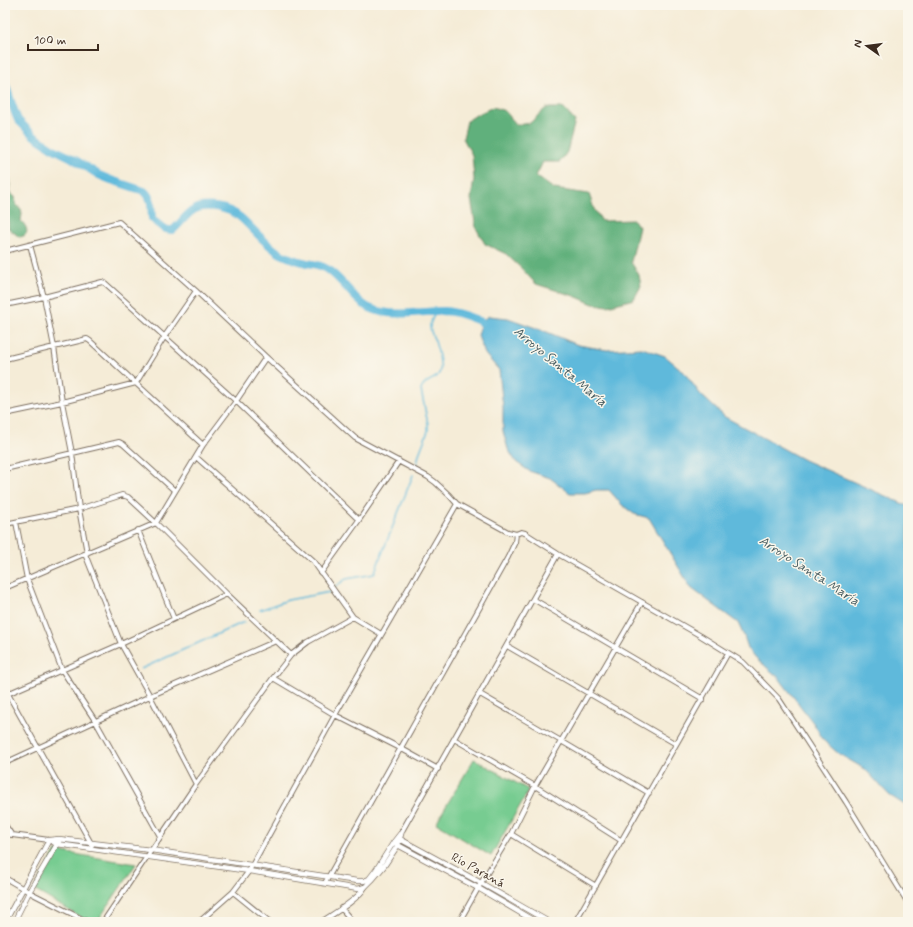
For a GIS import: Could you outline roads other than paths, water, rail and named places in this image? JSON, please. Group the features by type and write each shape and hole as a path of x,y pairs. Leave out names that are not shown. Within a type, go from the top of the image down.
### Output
{"street":[{"path":"5,251 119,222 355,438 435,482 457,504 508,532 516,534 521,532 525,533 558,554 701,636 743,662 779,699 846,802 908,903"},
{"path":"30,245 44,297 54,347 62,402 72,453 86,553 121,644 196,784"},
{"path":"5,305 105,282 236,401 360,520"},
{"path":"5,414 62,402 136,383 165,336 196,291"},
{"path":"5,359 87,340 90,341 203,445"},
{"path":"5,588 156,523 203,445 236,401 266,357"},
{"path":"5,469 119,442 175,490"},
{"path":"196,457 313,561 354,616 381,634"},
{"path":"321,573 360,520 399,461"},
{"path":"5,524 79,509 122,495 128,497 291,655"},
{"path":"199,922 233,892 249,871 335,715 457,504"},
{"path":"16,522 27,579 62,670 96,722 160,836"},
{"path":"138,530 174,619"},
{"path":"325,883 508,557 515,542 516,534"},
{"path":"321,922 363,891 384,866 402,831 558,554"},
{"path":"6,694 121,644 227,594"},
{"path":"533,599 703,699"},
{"path":"459,922 511,834 535,786 642,602"},
{"path":"103,922 196,784 291,655 308,642 354,616"},
{"path":"5,763 150,696 276,641"},
{"path":"507,646 676,744"},
{"path":"575,922 728,653"},
{"path":"273,678 335,715 438,769"},
{"path":"5,687 6,694 92,843 94,849"},
{"path":"480,694 649,793"},
{"path":"454,739 535,786 622,841"},
{"path":"5,825 11,834"},
{"path":"5,834 151,850 357,881 369,879 396,844"},
{"path":"511,834 596,886"},
{"name":"Río Paraná","path":"399,838 549,922"},
{"path":"14,922 29,892 60,839"},
{"path":"49,840 57,844 249,871 358,889 365,887"},
{"path":"5,922 49,840"},
{"name":"Río Paraná","path":"396,844 478,888 536,922"},
{"path":"5,878 88,922"},
{"path":"233,892 270,922"},
{"path":"341,908 354,922"}],"water":[{"path":"489,316 508,318 578,345 607,350 642,348 665,356 683,371 701,395 725,417 804,460 908,506 908,807 889,795 865,769 839,754 824,741 814,724 779,678 756,658 748,648 738,623 691,588 649,518 634,514 622,505 609,490 570,493 550,478 529,471 516,462 508,449 503,431 503,407 499,370 485,354 478,336 481,321"}],"waterway":[{"name":"Arroyo Santa María","path":"5,83 18,120 34,136 99,175 144,191 150,200 152,218 164,228 173,230 189,213 197,208 217,207 230,211 240,217 281,254 327,269 333,273 360,302 372,309 381,312 399,314 444,311 468,316 490,326"},
{"path":"417,464 419,454 428,431 421,390 425,383 437,376 440,371 440,360 430,328 436,312"},
{"path":"335,587 346,579 374,574 413,475"},
{"path":"260,610 288,600 330,592"},
{"path":"141,669 244,622"}]}
